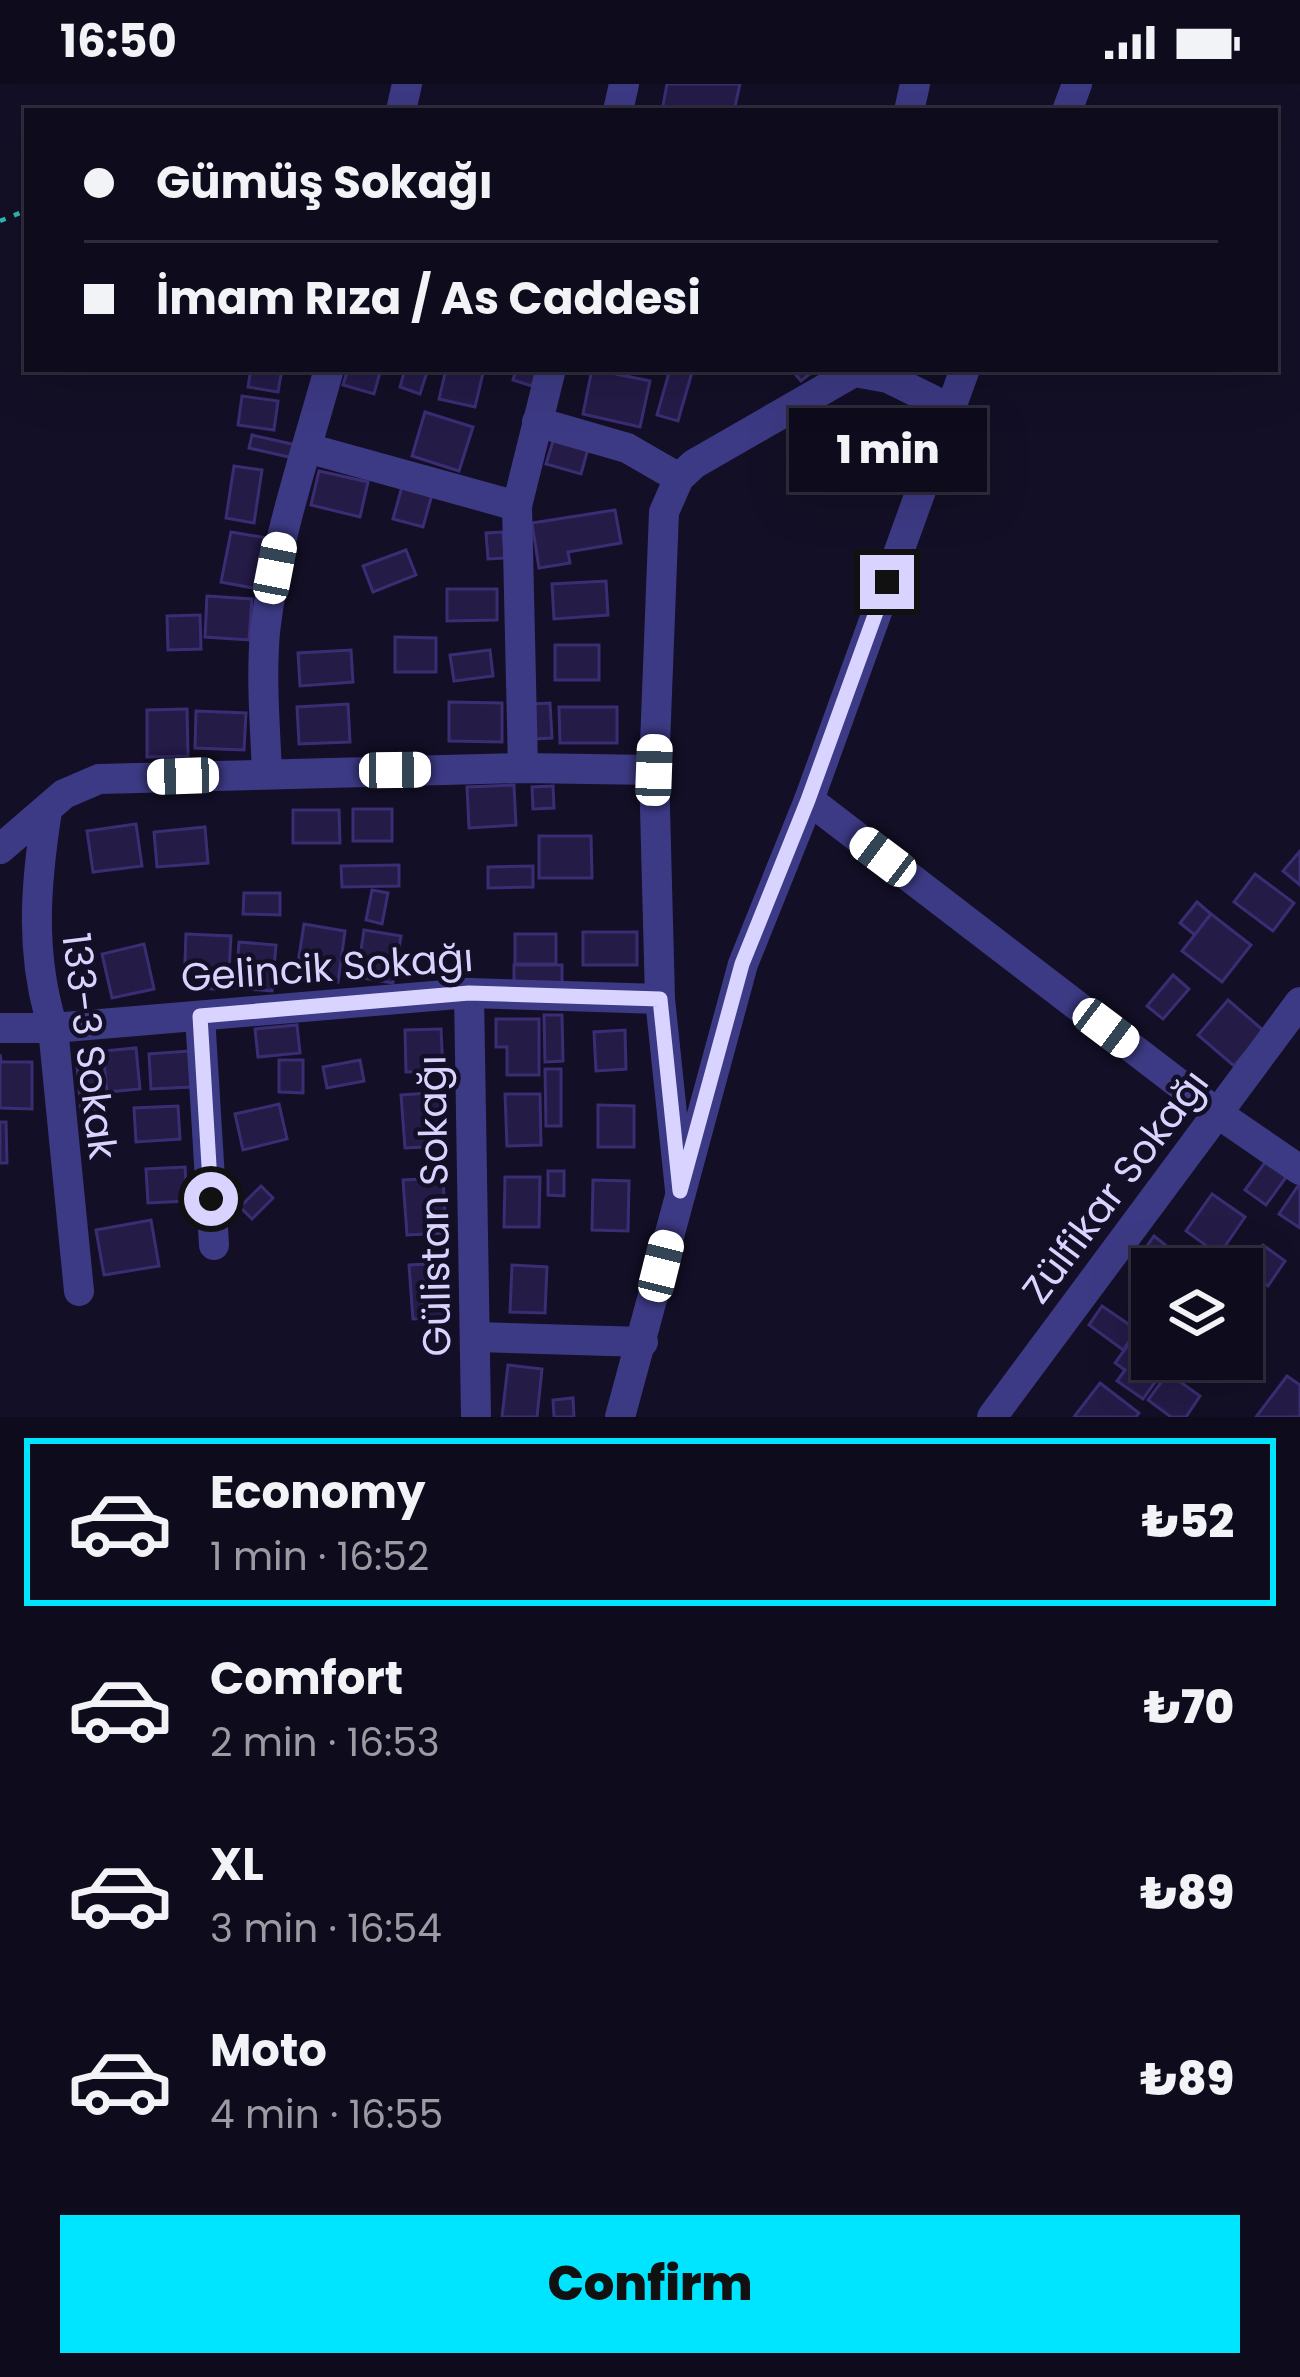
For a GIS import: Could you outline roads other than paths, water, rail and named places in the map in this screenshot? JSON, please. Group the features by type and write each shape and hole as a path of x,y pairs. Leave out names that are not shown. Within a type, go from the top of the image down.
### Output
{"street":[{"path":"267,772 263,668 270,597 328,372"},
{"path":"524,768 517,506 550,372"},
{"path":"680,1191 660,999 654,770 664,512 679,478 694,464 851,372"},
{"path":"862,372 888,378 950,408"},
{"path":"620,1417 742,964 808,800 964,372"},
{"path":"537,422 626,448 679,478"},
{"path":"307,448 517,506"},
{"path":"0,849 64,794 99,779 267,772 654,770"},
{"path":"808,800 1216,1113 1300,1170"},
{"name":"133-3 Sokak","path":"46,811 34,936 53,1028 79,1291"},
{"name":"Gelincik Sokağı","path":"0,1028 53,1028 469,993 660,999"},
{"name":"Gülistan Sokağı","path":"469,993 476,1417"},
{"name":"Zülfikar Sokağı","path":"992,1417 1300,1002"},
{"path":"200,1016 214,1245"},
{"path":"477,1337 643,1342"}]}
